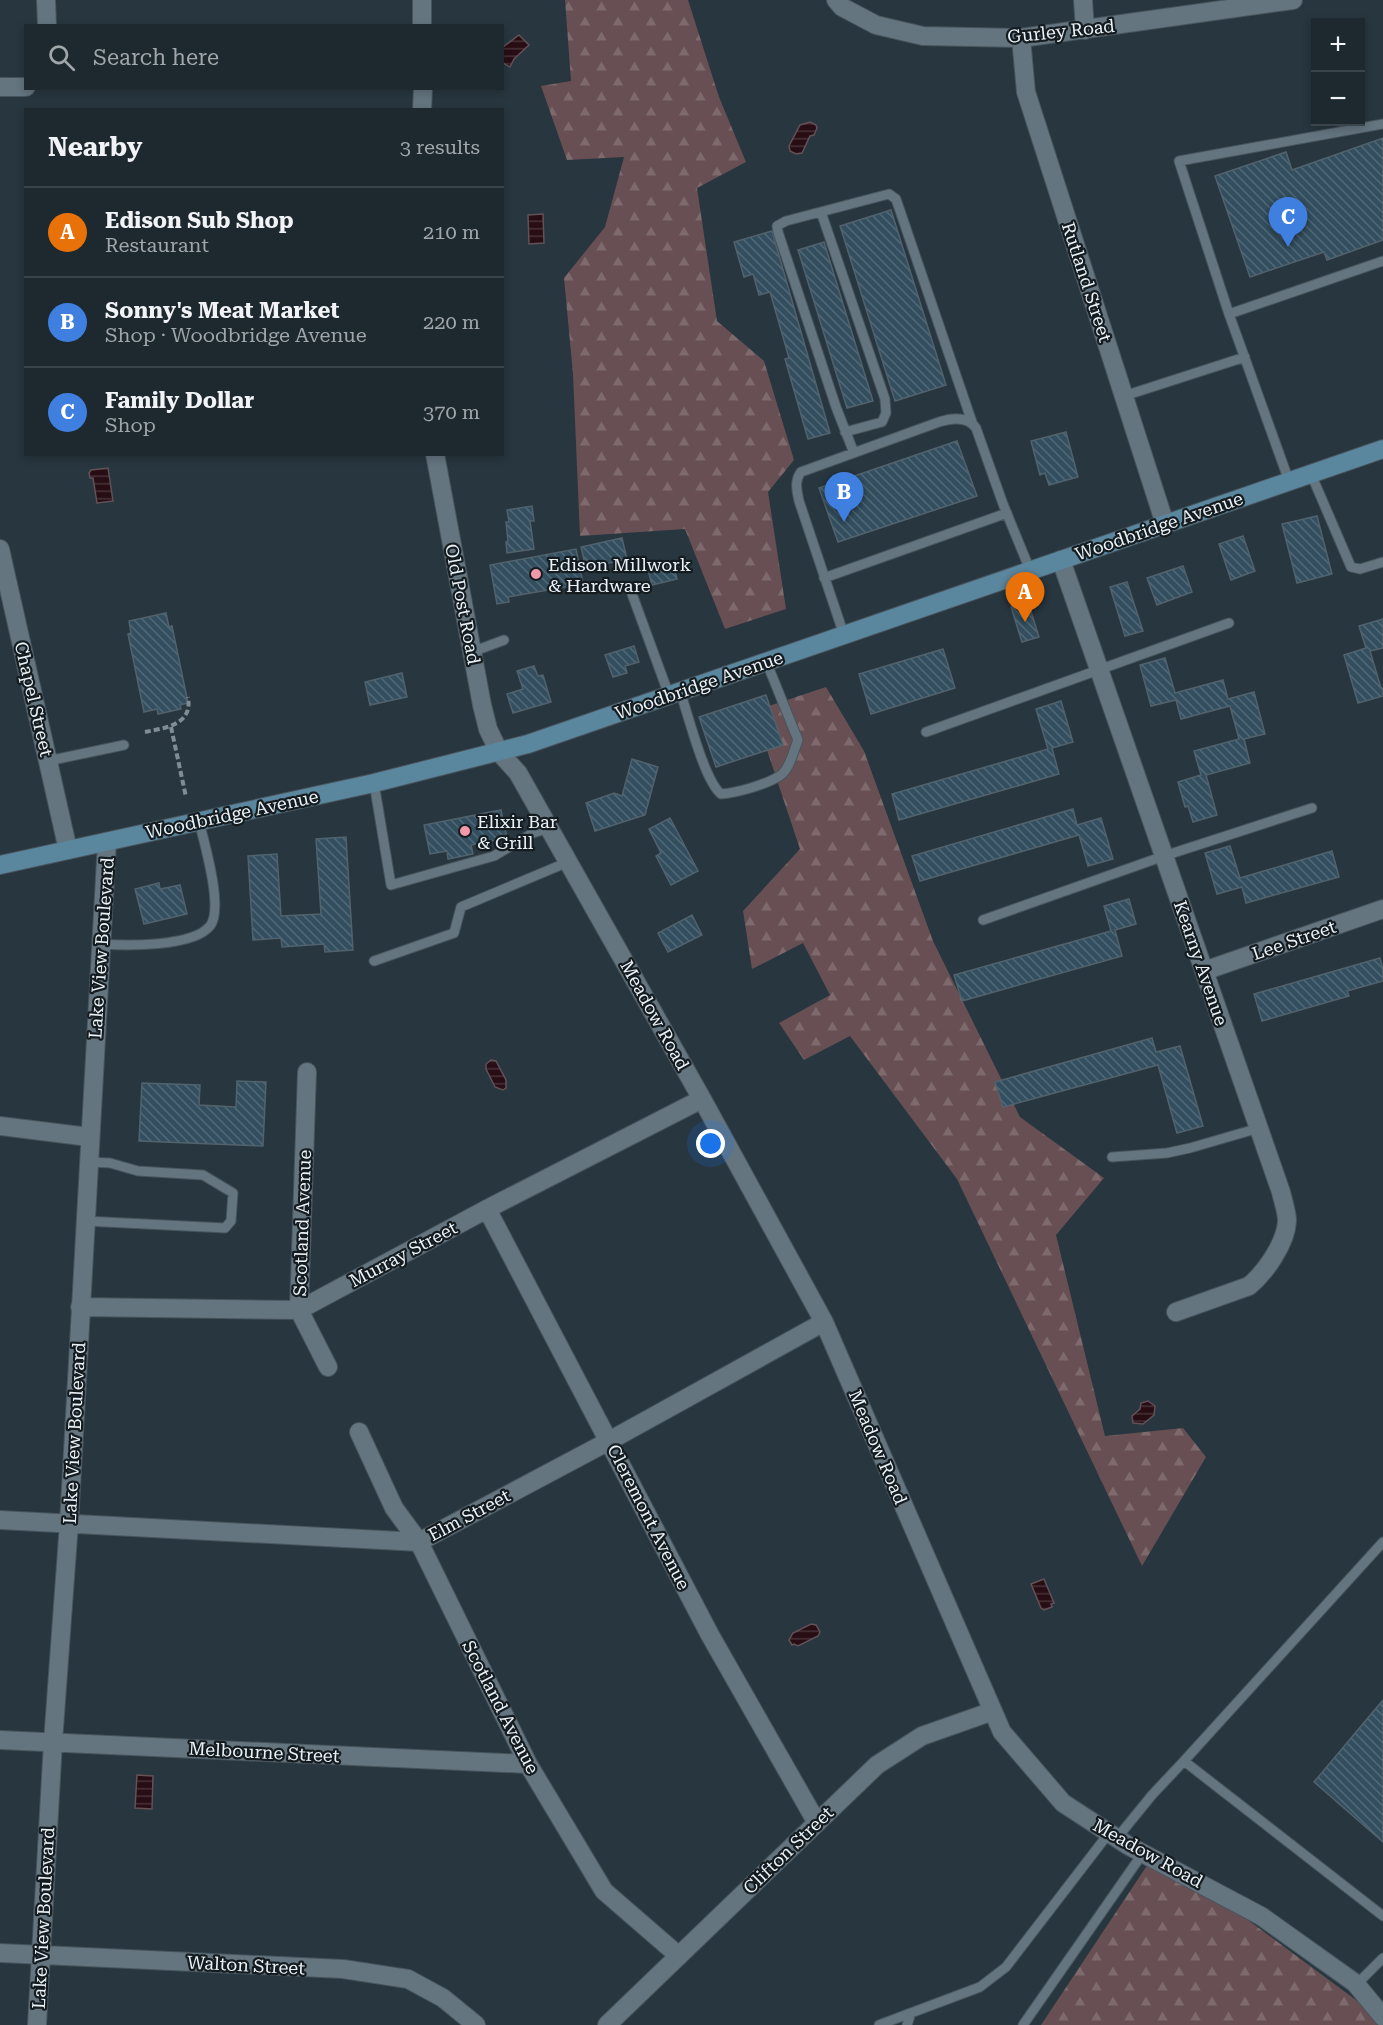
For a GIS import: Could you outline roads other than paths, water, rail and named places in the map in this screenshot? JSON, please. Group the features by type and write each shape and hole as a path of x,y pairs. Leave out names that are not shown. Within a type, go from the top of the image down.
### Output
{"main road":[{"name":"Woodbridge Avenue","path":"0,865 374,783 528,744 1383,448"}],"street":[{"path":"46,0 47,24"},
{"path":"422,0 422,24"},
{"name":"Gurley Road","path":"836,0 843,7 876,25 923,36 1021,38 1293,0"},
{"path":"1083,0 1085,30"},
{"name":"Rutland Street","path":"1021,38 1026,92 1165,524"},
{"path":"0,87 24,87"},
{"path":"422,108 423,90"},
{"name":"Old Post Road","path":"435,456 488,729 499,752"},
{"name":"Chapel Street","path":"0,549 68,850"},
{"name":"Kearny Avenue","path":"1060,560 1259,1128 1281,1192 1287,1218 1286,1230 1272,1260 1258,1279 1249,1286 1176,1312"},
{"name":"Meadow Road","path":"499,752 518,772 702,1099 824,1322 1002,1732 1062,1803 1113,1836 1261,1916 1356,1985 1383,2017"},
{"name":"Lake View Boulevard","path":"37,2025 53,1743 69,1523 107,842"},
{"name":"Lee Street","path":"1204,971 1383,909"},
{"name":"Scotland Avenue","path":"307,1072 299,1310 328,1367"},
{"name":"Murray Street","path":"80,1307 299,1310 487,1209 702,1099"},
{"path":"0,1126 89,1137"},
{"name":"Cleremont Avenue","path":"487,1209 710,1635 817,1823"},
{"name":"Elm Street","path":"0,1520 419,1542 609,1441 824,1322"},
{"name":"Scotland Avenue","path":"359,1432 394,1508 419,1542 528,1764 604,1891 679,1956"},
{"name":"Clifton Street","path":"607,2025 877,1765 922,1736 993,1711"},
{"name":"Melbourne Street","path":"0,1740 528,1764"},
{"name":"Walton Street","path":"0,1953 343,1969 408,1979 443,1998 476,2025"}],"lane":[{"path":"1289,481 1229,314 1179,161 1383,124"},
{"path":"854,453 836,407 777,226 786,221 889,194 896,199 972,422 1030,570"},
{"path":"821,212 885,399 886,413 882,422 845,432"},
{"path":"1229,314 1383,261"},
{"path":"1124,396 1245,357"},
{"path":"844,635 799,501 796,488 798,476 801,472 939,422 963,420 972,422"},
{"path":"1311,474 1351,567 1360,569 1383,562"},
{"path":"824,579 1007,513"},
{"path":"632,594 717,791 721,794 740,793 781,775 787,768 798,740 766,661"},
{"path":"926,732 1229,623"},
{"path":"472,652 504,640"},
{"path":"48,761 124,745"},
{"path":"374,783 391,885 494,856 533,833 549,828"},
{"path":"983,920 1164,856 1312,808"},
{"path":"101,944 147,945 174,941 197,934 210,926 214,894 199,821"},
{"path":"374,961 454,933 461,907 568,862"},
{"path":"1112,1158 1167,1153 1259,1128"},
{"path":"85,1221 225,1228 231,1221 233,1192 203,1175 138,1171 110,1163 88,1162"},
{"path":"879,2025 980,1987 1006,1967 1113,1836 1383,1542"},
{"path":"1184,1761 1383,1916"},
{"path":"1023,2025 1143,1853"},
{"path":"1356,1985 1383,1958"},
{"path":"907,2025 912,2013"}],"place":[{"name":"Family Dollar","path":"1288,247"},
{"name":"Sonny's Meat Market","path":"844,522"},
{"name":"Edison Millwork & Hardware","path":"536,574"},
{"name":"Edison Sub Shop","path":"1025,622"},
{"name":"Elixir Bar & Grill","path":"465,831"}]}
